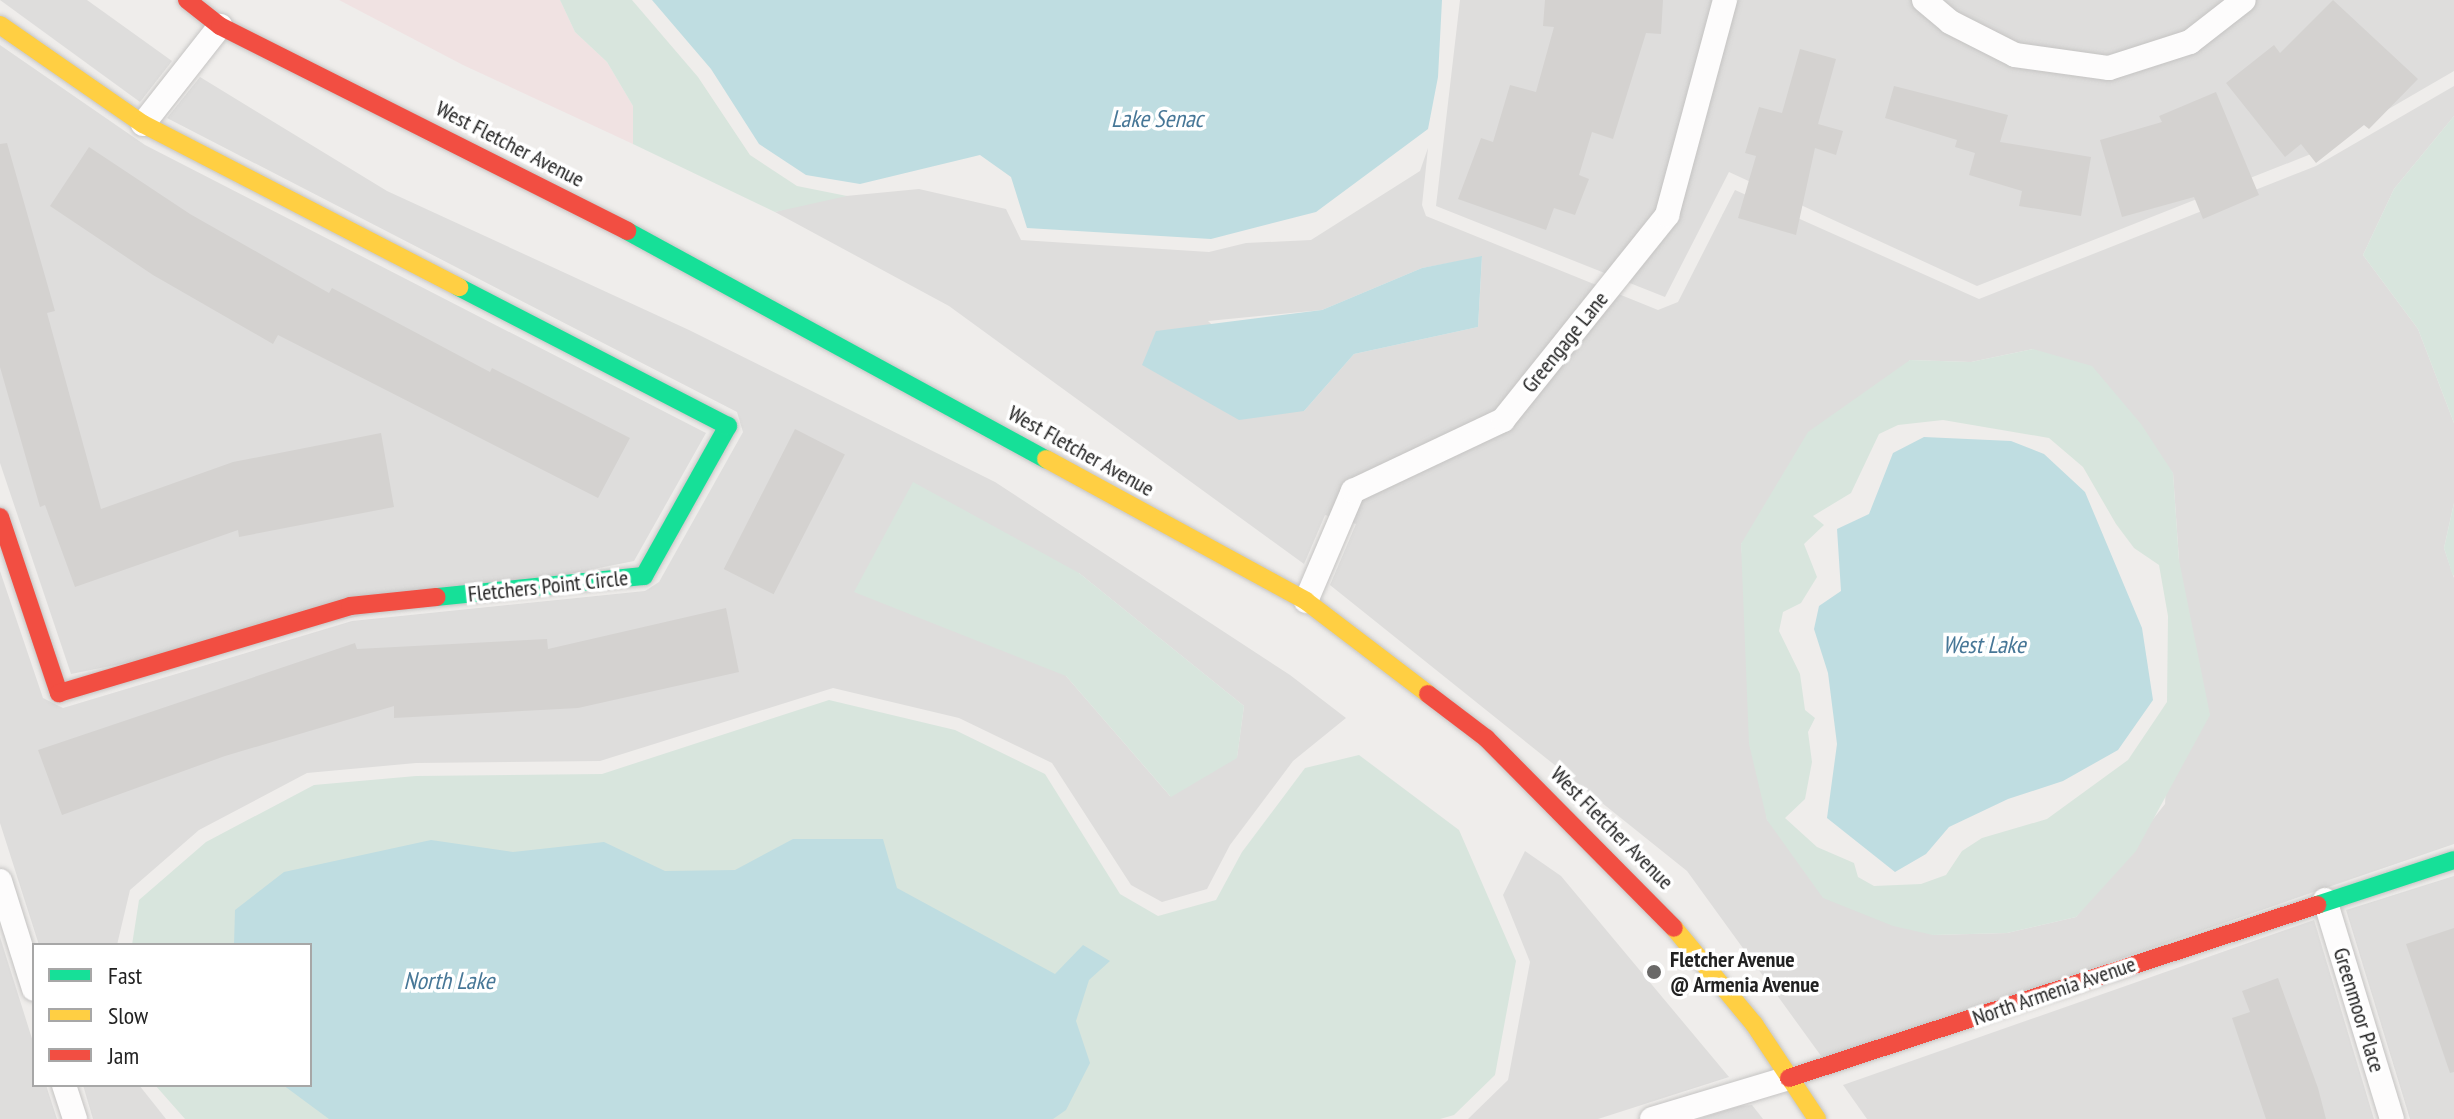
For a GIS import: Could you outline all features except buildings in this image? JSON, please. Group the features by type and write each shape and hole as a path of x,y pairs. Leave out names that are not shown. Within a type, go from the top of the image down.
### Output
{"main road":[{"name":"West Fletcher Avenue","path":"187,0 220,26 604,218 1306,601 1486,738 1650,899 1754,1024 1817,1119"},
{"name":"Fletchers Point Circle","path":"0,25 143,124 728,426 644,576 350,606 59,693 0,517"},
{"name":"North Armenia Avenue","path":"1789,1078 2454,860"}],"street":[{"name":"Greengage Lane","path":"1306,601 1353,491 1503,420 1667,215 1725,0"},
{"path":"1924,0 1950,22 2015,55 2109,68 2190,42 2244,0"},
{"path":"143,124 220,26"},
{"path":"2,895 32,983"},
{"name":"Greenmoor Place","path":"2325,900 2392,1119"},
{"name":"North Armenia Avenue","path":"1652,1119 1789,1078"},
{"path":"65,1087 75,1119"}],"shaded area":[{"path":"0,0 87,0 172,61 140,102"},
{"path":"339,0 560,0 575,32 607,62 633,106 633,144 463,65"},
{"path":"560,0 632,0 698,77 750,155 797,186 847,196 775,212 633,144 633,106 607,62 575,32"},
{"path":"1460,0 2454,0 2454,71 2311,154 1977,286 1729,172 1665,297 1436,206"},
{"path":"0,45 145,145 706,433 634,561 71,674 0,463"},
{"path":"200,77 387,191 689,330 995,482 1290,675 1346,718 1293,761 1230,845 1207,889 1162,902 1131,885 1052,763 959,718 833,688 600,761 416,763 307,773 199,830 130,890 117,943 38,943 0,823 0,571 43,698 63,708 352,621 645,591 659,582 743,432 737,412 167,118","holes":["1079,573 1244,706 1237,757 1170,796 1066,676"]},
{"path":"2454,86 2454,116 2394,189 2363,255 2418,329 2454,423 2454,503 2444,548 2454,578 2454,844 1824,1060 1687,871 1330,585 1356,524 1325,515 1304,564 949,306 775,212 825,198 919,189 1006,209 1021,240 1209,252 1246,243 1311,240 1420,171 1428,148 1422,205 1426,216 1658,310 1678,302 1735,190 1979,299 2316,166","holes":["1482,257 1478,327 1354,354 1304,411 1208,321 1322,310 1422,268","2033,349 2173,473 2179,560 2165,804 2076,917 2007,933 1933,935 1767,820 1741,544 1910,360 1971,362"]},
{"path":"2454,116 2454,423 2418,329 2363,255 2394,189"},
{"path":"2033,349 2092,366 2141,424 2173,473 2179,560 2210,715 2136,851 2076,917 2007,933 1933,935 1893,926 1823,898 1767,820 1749,744 1741,544 1808,432 1910,360 1971,362","holes":["1943,420 2049,438 2083,467 2116,524 2134,548 2159,565 2168,616 2167,702 2128,760 2047,819 1982,838 1962,851 1946,875 1921,884 1874,886 1858,877 1854,863 1817,847 1785,818 1805,799 1812,762 1808,732 1815,718 1805,710 1800,674 1779,631 1783,612 1801,603 1817,577 1804,544 1824,525 1813,516 1851,493 1879,434 1898,425"]},
{"path":"913,482 1079,573 1244,706 1237,758 1171,797 1066,676 854,592"},
{"path":"2454,503 2454,575 2453,576 2444,548"},
{"path":"829,700 955,730 1045,774 1120,894 1158,916 1216,900 1242,852 1305,768 1359,755 1459,830 1516,961 1495,1075 1454,1115 1440,1119 185,1119 157,1087 312,1087 312,943 132,943 139,900 206,842 314,785 416,776 602,774"},
{"path":"1525,851 1561,876 1729,1077 1598,1119 1468,1119 1508,1080 1530,962 1503,895"},
{"path":"2454,876 2454,1119 2410,1119 2346,910"},
{"path":"2314,920 2374,1119 1867,1119 1843,1085"},
{"path":"0,937 32,1039 32,1087 47,1087 57,1119 0,1119"},
{"path":"84,1087 141,1087 166,1119 93,1119"},
{"path":"1752,1105 1763,1119 1698,1119 1740,1106"}],"water":[{"name":"Lake Senac","path":"652,0 1442,0 1438,77 1428,129 1316,212 1211,239 1027,228 1011,177 980,155 860,184 806,175 759,144 711,69"},
{"path":"1482,256 1478,327 1354,354 1304,411 1239,420 1142,365 1156,331 1322,310 1422,268"},
{"name":"West Lake","path":"1924,437 2011,441 2044,454 2085,492 2142,628 2153,700 2118,750 2063,781 2008,799 1949,827 1926,854 1895,872 1827,818 1837,744 1828,673 1814,629 1819,606 1841,591 1837,529 1869,514 1893,453"},
{"name":"North Lake","path":"793,839 883,839 897,888 1055,974 1083,945 1110,961 1089,980 1076,1021 1090,1063 1066,1110 1053,1119 329,1119 286,1087 312,1087 312,943 234,943 235,910 284,872 431,840 513,852 604,842 665,871 735,870"}],"traffic: fast":[{"path":"627,231 1046,459"},
{"path":"437,597 644,576 728,426 459,287"},
{"path":"2317,905 2454,860"}],"traffic: slow":[{"path":"0,25 143,124 459,287"},
{"path":"1046,459 1306,601 1428,694"},
{"path":"1674,928 1754,1024 1817,1119"}],"traffic: jam":[{"path":"187,0 220,26 627,231"},
{"path":"0,517 59,693 350,606 437,597"},
{"path":"1428,694 1486,738 1674,928"},
{"path":"1789,1078 2317,905"}],"place":[{"name":"Fletcher Avenue @ Armenia Avenue","path":"1654,972"}]}
